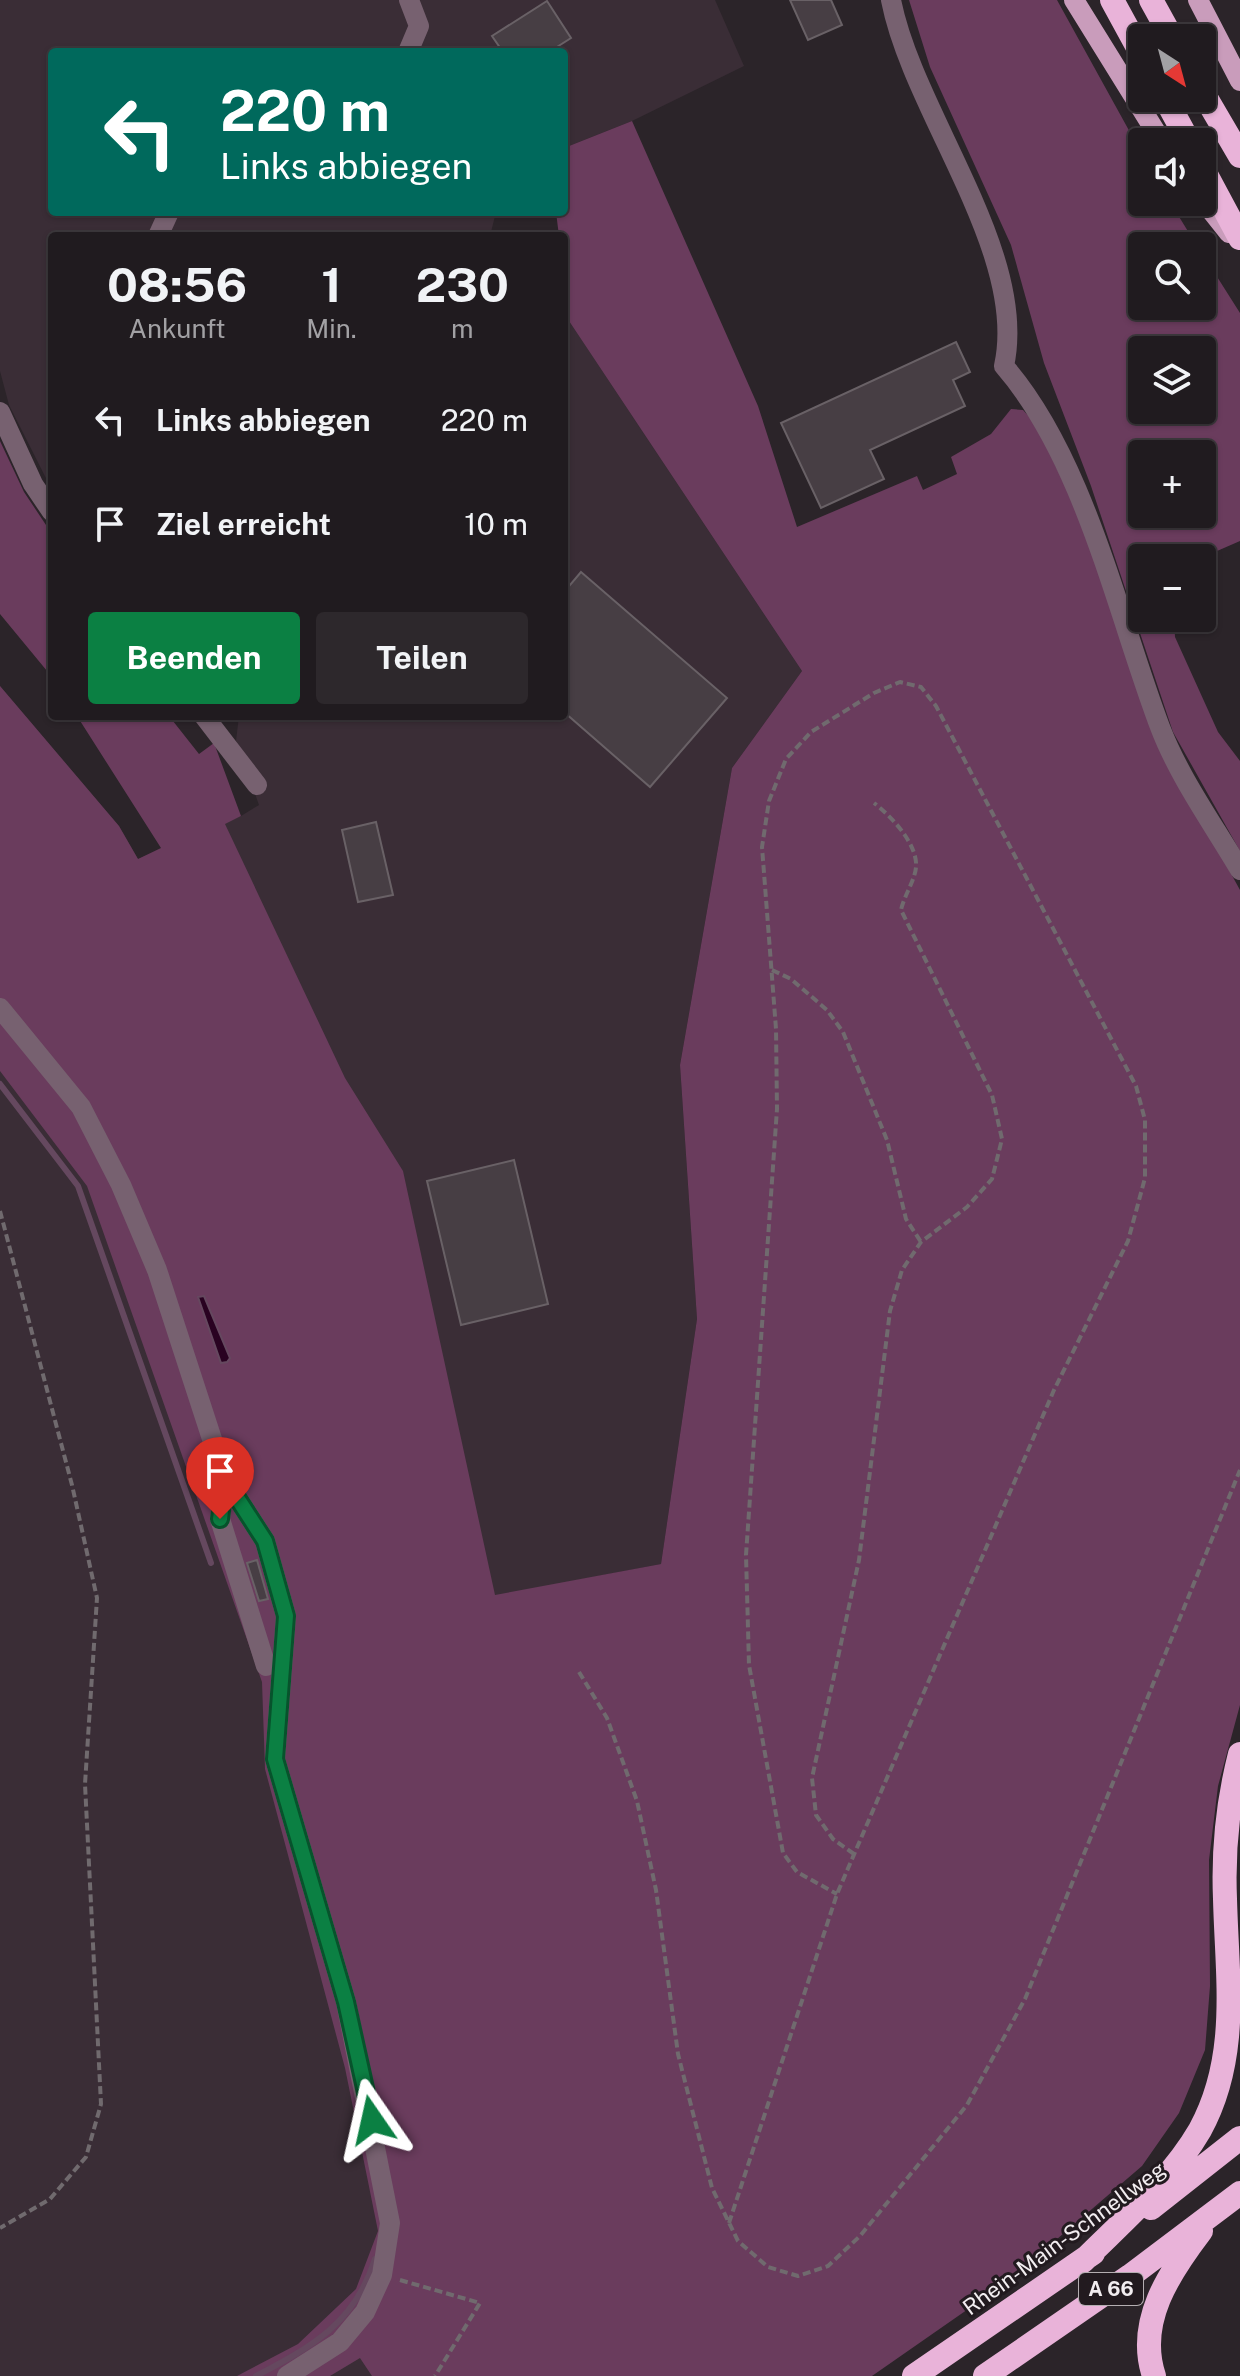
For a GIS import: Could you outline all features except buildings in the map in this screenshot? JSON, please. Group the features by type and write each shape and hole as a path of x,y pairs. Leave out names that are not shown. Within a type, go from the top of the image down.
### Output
{"highway":[{"path":"1112,0 1128,29"},
{"path":"1151,0 1164,24"},
{"path":"1214,112 1240,156"},
{"path":"1216,193 1240,238"},
{"path":"1083,2261 1188,2149 1217,2095 1235,2036 1224,1896 1230,1801 1240,1754"},
{"name":"Rhein-Main-Schnellweg","path":"914,2376 1083,2261 1240,2138"},
{"path":"1154,2376 1149,2335 1157,2301 1194,2240 1237,2196"},
{"name":"A 66","path":"985,2376 1130,2276 1237,2196"}],"main road":[{"path":"1074,0 1153,128"},
{"path":"1198,0 1240,81"},
{"path":"1216,216 1240,246"}],"street":[{"path":"409,0 419,26 410,48"},
{"path":"891,0 921,89 986,237 1007,301 1010,332 1004,366 1030,396 1059,448 1110,580 1161,730 1240,870"},
{"path":"0,412 33,484 48,506"},
{"path":"207,720 257,785"},
{"path":"0,1008 81,1107 121,1185 157,1270 225,1479 265,1541 286,1616 275,1759 346,2002 389,2206 390,2241 382,2275 365,2312 347,2335 324,2355 287,2376"},
{"path":"225,1479 220,1519 266,1666"}],"path":[{"path":"729,2223 837,1894 1054,1390 1128,1241 1145,1178 1145,1120 1136,1086 936,706 921,687 900,682 874,693 811,732 786,759 769,801 762,847 772,970 777,1109 746,1555 749,1665 783,1853 797,1872 837,1894"},
{"path":"854,1854 833,1839 816,1815 812,1778 859,1560 890,1311 902,1270 921,1242 967,1207 992,1179 1002,1139 992,1095 901,910 917,869 915,856 891,815 874,803"},
{"path":"772,970 791,979 827,1010 843,1032 887,1140 906,1219 921,1242"},
{"path":"0,1211 68,1470 97,1598 85,1784 101,2104 86,2157 50,2199 0,2228"},
{"path":"579,1672 607,1718 637,1801 656,1890 678,2054 712,2188 738,2241 768,2267 798,2276 828,2266 860,2236 967,2105 1025,1999 1240,1470"},
{"path":"382,2275 480,2303 435,2376"}],"shaded area":[{"path":"0,0 715,0 744,66 632,121 568,146 568,48 48,48 48,216 495,216 491,232 48,232 48,482 9,405 0,371"},
{"path":"909,0 1057,0 1128,129 1128,216 1179,216 1188,232 1128,232 1128,320 1216,320 1216,275 1240,313 1240,541 1216,551 1216,544 1128,544 1128,597 1091,486 1044,363 1011,245 930,67"},
{"path":"632,121 758,406 797,527 917,476 923,490 957,474 951,457 991,434 1011,409 1023,410 1035,423 1073,502 1176,774 1240,890 1240,1705 1218,1786 1209,1860 1210,1986 1205,2050 1179,2113 1142,2166 1007,2282 872,2376 372,2376 360,2358 330,2376 237,2376 298,2344 356,2289 378,2231 345,2068 265,1769 262,1682 87,1186 0,1071 0,686 119,826 138,859 161,848 80,720 172,720 199,754 214,743 241,816 225,824 345,1078 403,1171 495,1595 661,1564 697,1319 680,1065 732,768 802,671 569,321 568,232 558,232 556,216 568,216 568,146"},
{"path":"568,322 802,671 732,768 680,1065 697,1319 661,1564 495,1596 664,2376 0,2376 0,686 119,826 138,859 241,816 259,805 236,741 239,720 568,720"},
{"path":"0,441 24,492 48,528 48,672 0,614"},
{"path":"1140,632 1175,632 1218,732 1240,761 1240,851 1173,732"},
{"path":"204,1296 230,1358 227,1362 221,1363 198,1297"}],"waterway":[{"path":"0,1084 78,1186 211,1563"},
{"path":"256,2376 313,2343 344,2316 356,2300 375,2259"}],"route":[{"path":"220,1519 225,1479 265,1541 286,1616 275,1759 346,2002 372,2120"}]}
